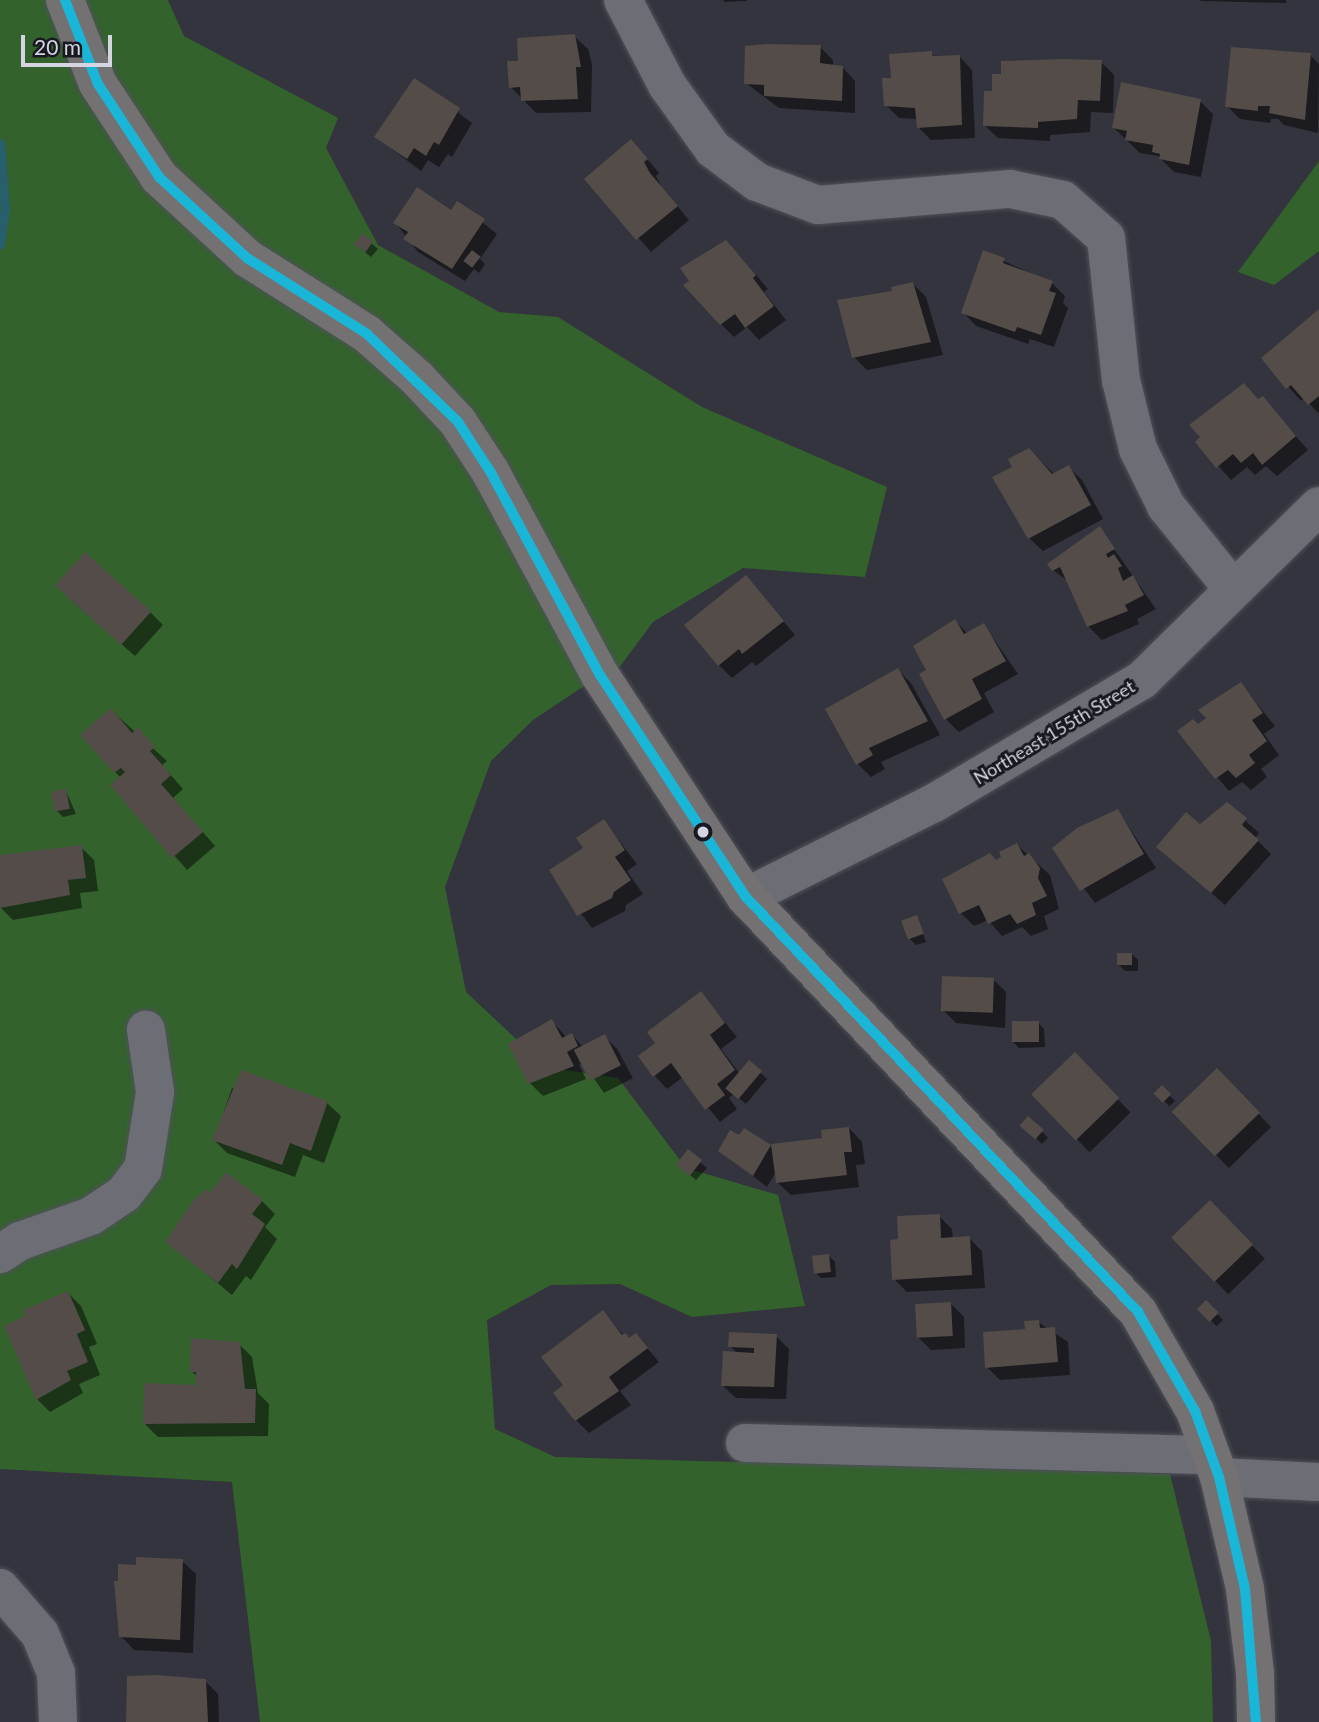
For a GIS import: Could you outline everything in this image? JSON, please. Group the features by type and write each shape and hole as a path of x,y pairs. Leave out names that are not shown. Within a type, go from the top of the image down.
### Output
{"main road":[{"path":"65,0 98,84 159,177 247,258 367,334 417,378 457,422 489,471 600,675 746,897 1138,1312 1195,1411 1215,1466 1245,1589 1255,1673 1256,1722"}],"street":[{"path":"623,0 667,85 713,149 757,182 818,205 1010,189 1063,200 1106,238 1121,380 1138,449 1166,506 1233,589"},
{"name":"Northeast 155th Street","path":"746,897 934,803 1142,680 1319,506"},
{"path":"0,1254 20,1241 91,1216 124,1195 143,1169 155,1092 146,1030"},
{"path":"745,1443 1215,1466 1319,1482"},
{"path":"0,1588 40,1634 56,1673 58,1722"}],"green space":[{"path":"0,0 168,0 184,36 338,118 326,148 378,245 499,312 558,317 702,407 887,487 865,577 743,568 653,622 607,684 599,676 533,720 491,761 445,887 466,992 546,1067 618,1078 686,1168 778,1195 805,1306 692,1317 620,1284 551,1285 487,1320 495,1429 555,1457 1170,1474 1211,1641 1213,1722 260,1722 232,1482 0,1469"},
{"path":"1319,161 1319,251 1274,285 1238,272"}],"building":[{"path":"575,34 581,67 576,67 578,99 521,101 520,87 509,88 507,61 518,61 517,38"},
{"path":"821,45 820,63 843,66 842,101 764,96 764,85 744,84 745,46"},
{"path":"1231,47 1311,53 1305,120 1269,113 1270,106 1258,106 1258,111 1225,107"},
{"path":"932,51 932,56 960,55 962,125 917,128 915,108 884,106 882,78 891,78 889,54"},
{"path":"1102,60 1100,101 1078,100 1077,119 1038,122 1038,128 983,126 984,91 992,91 992,74 1001,74 1001,61"},
{"path":"414,78 460,108 439,145 434,142 426,156 414,148 407,159 374,137"},
{"path":"1121,82 1201,99 1189,165 1159,159 1160,154 1152,152 1153,145 1125,140 1127,131 1112,128"},
{"path":"631,139 648,159 644,162 650,173 678,206 636,240 584,179"},
{"path":"417,187 451,210 457,201 485,219 452,269 403,239 408,232 393,223"},
{"path":"362,233 373,241 365,253 354,244"},
{"path":"726,240 756,275 753,278 774,306 745,328 735,314 720,325 683,285 689,281 680,268"},
{"path":"472,250 481,257 472,268 463,261"},
{"path":"983,250 1005,258 1003,263 1053,281 1049,291 1056,293 1041,335 1017,327 1015,332 961,313"},
{"path":"913,282 931,342 852,358 837,300 892,291 891,287"},
{"path":"1319,309 1319,396 1308,405 1291,385 1286,389 1261,358"},
{"path":"1244,383 1258,399 1263,396 1296,436 1262,465 1253,453 1241,463 1233,454 1216,468 1195,442 1200,437 1189,425"},
{"path":"1029,448 1052,474 1069,465 1091,505 1028,539 992,477 1012,467 1008,459"},
{"path":"1100,526 1115,549 1106,554 1108,558 1114,554 1122,566 1118,568 1123,581 1133,575 1144,595 1125,605 1128,611 1087,627 1060,567 1052,571 1047,564"},
{"path":"85,552 151,612 121,645 55,585"},
{"path":"746,575 784,621 742,654 739,649 718,666 684,625"},
{"path":"955,619 964,634 984,623 1006,661 972,679 982,699 944,720 919,674 926,670 913,646"},
{"path":"898,668 928,721 869,748 873,755 856,765 825,709"},
{"path":"1241,682 1263,713 1252,720 1267,741 1249,755 1255,763 1236,778 1228,770 1215,779 1177,731 1193,719 1198,724 1206,718 1198,710"},
{"path":"111,708 132,733 138,727 155,747 150,751 171,775 161,784 203,832 172,858 110,785 125,772 121,768 114,773 80,735"},
{"path":"66,789 70,809 55,811 51,792"},
{"path":"1227,802 1247,818 1242,825 1259,840 1211,893 1156,847 1186,812 1200,824"},
{"path":"1118,809 1144,854 1080,891 1052,848 1077,828"},
{"path":"604,819 625,850 615,857 631,880 614,892 612,898 577,916 549,870 583,848 576,838"},
{"path":"1017,843 1024,856 1029,853 1040,868 1038,878 1047,896 1032,903 1036,915 1017,924 1010,914 988,924 979,905 959,914 942,879 990,853 996,860 1001,857 999,852"},
{"path":"82,845 86,878 68,880 70,895 0,908 0,855"},
{"path":"917,915 924,934 908,940 901,921"},
{"path":"1117,953 1132,953 1132,965 1117,965"},
{"path":"942,976 994,978 993,1013 941,1011"},
{"path":"701,991 725,1023 710,1035 735,1070 717,1084 725,1095 705,1110 671,1063 653,1077 638,1056 655,1043 647,1032"},
{"path":"552,1019 562,1038 572,1033 578,1046 567,1052 574,1066 528,1084 508,1044"},
{"path":"1012,1021 1039,1021 1039,1042 1012,1042"},
{"path":"605,1034 621,1065 590,1081 574,1050"},
{"path":"1075,1052 1119,1098 1076,1140 1031,1094"},
{"path":"749,1060 762,1071 738,1099 725,1088"},
{"path":"1217,1068 1260,1113 1215,1156 1172,1112"},
{"path":"241,1070 328,1101 311,1151 290,1143 282,1165 212,1140"},
{"path":"1162,1085 1171,1094 1163,1103 1154,1093"},
{"path":"1028,1116 1044,1130 1035,1140 1019,1126"},
{"path":"849,1127 852,1152 844,1152 847,1175 776,1183 771,1144 822,1138 821,1130"},
{"path":"744,1128 771,1145 753,1176 718,1151 730,1130 739,1135"},
{"path":"688,1149 702,1160 690,1176 676,1165"},
{"path":"226,1172 263,1200 252,1214 265,1224 237,1269 232,1264 218,1283 165,1242 194,1200 206,1189 210,1193"},
{"path":"1210,1200 1253,1245 1214,1282 1171,1238"},
{"path":"940,1214 941,1238 970,1236 972,1275 892,1280 890,1240 898,1239 897,1216"},
{"path":"829,1254 831,1272 814,1274 812,1256"},
{"path":"68,1291 85,1330 77,1334 88,1362 67,1371 71,1380 36,1400 4,1326 25,1316 23,1310"},
{"path":"1206,1300 1219,1313 1210,1322 1197,1309"},
{"path":"951,1302 953,1336 917,1338 915,1304"},
{"path":"603,1310 622,1335 626,1333 629,1338 636,1333 648,1348 609,1377 619,1391 575,1421 553,1393 563,1385 541,1357"},
{"path":"1039,1320 1040,1328 1055,1327 1058,1362 985,1368 983,1332 1025,1329 1024,1321"},
{"path":"729,1332 777,1334 774,1387 721,1386 723,1351 754,1353 754,1348 728,1347"},
{"path":"191,1338 240,1342 245,1389 256,1389 255,1423 143,1424 144,1383 196,1385 196,1372 190,1372"},
{"path":"136,1557 183,1559 180,1640 119,1637 114,1581 118,1581 118,1564 136,1565"},
{"path":"157,1675 206,1679 208,1722 126,1722 127,1676"}],"waterway":[{"path":"0,143 5,209 0,245"}],"transit line":[{"path":"65,0 98,84 159,177 247,258 367,334 458,422 490,471 600,675 746,897 1138,1312 1195,1411 1219,1477 1245,1589 1256,1722"}]}
